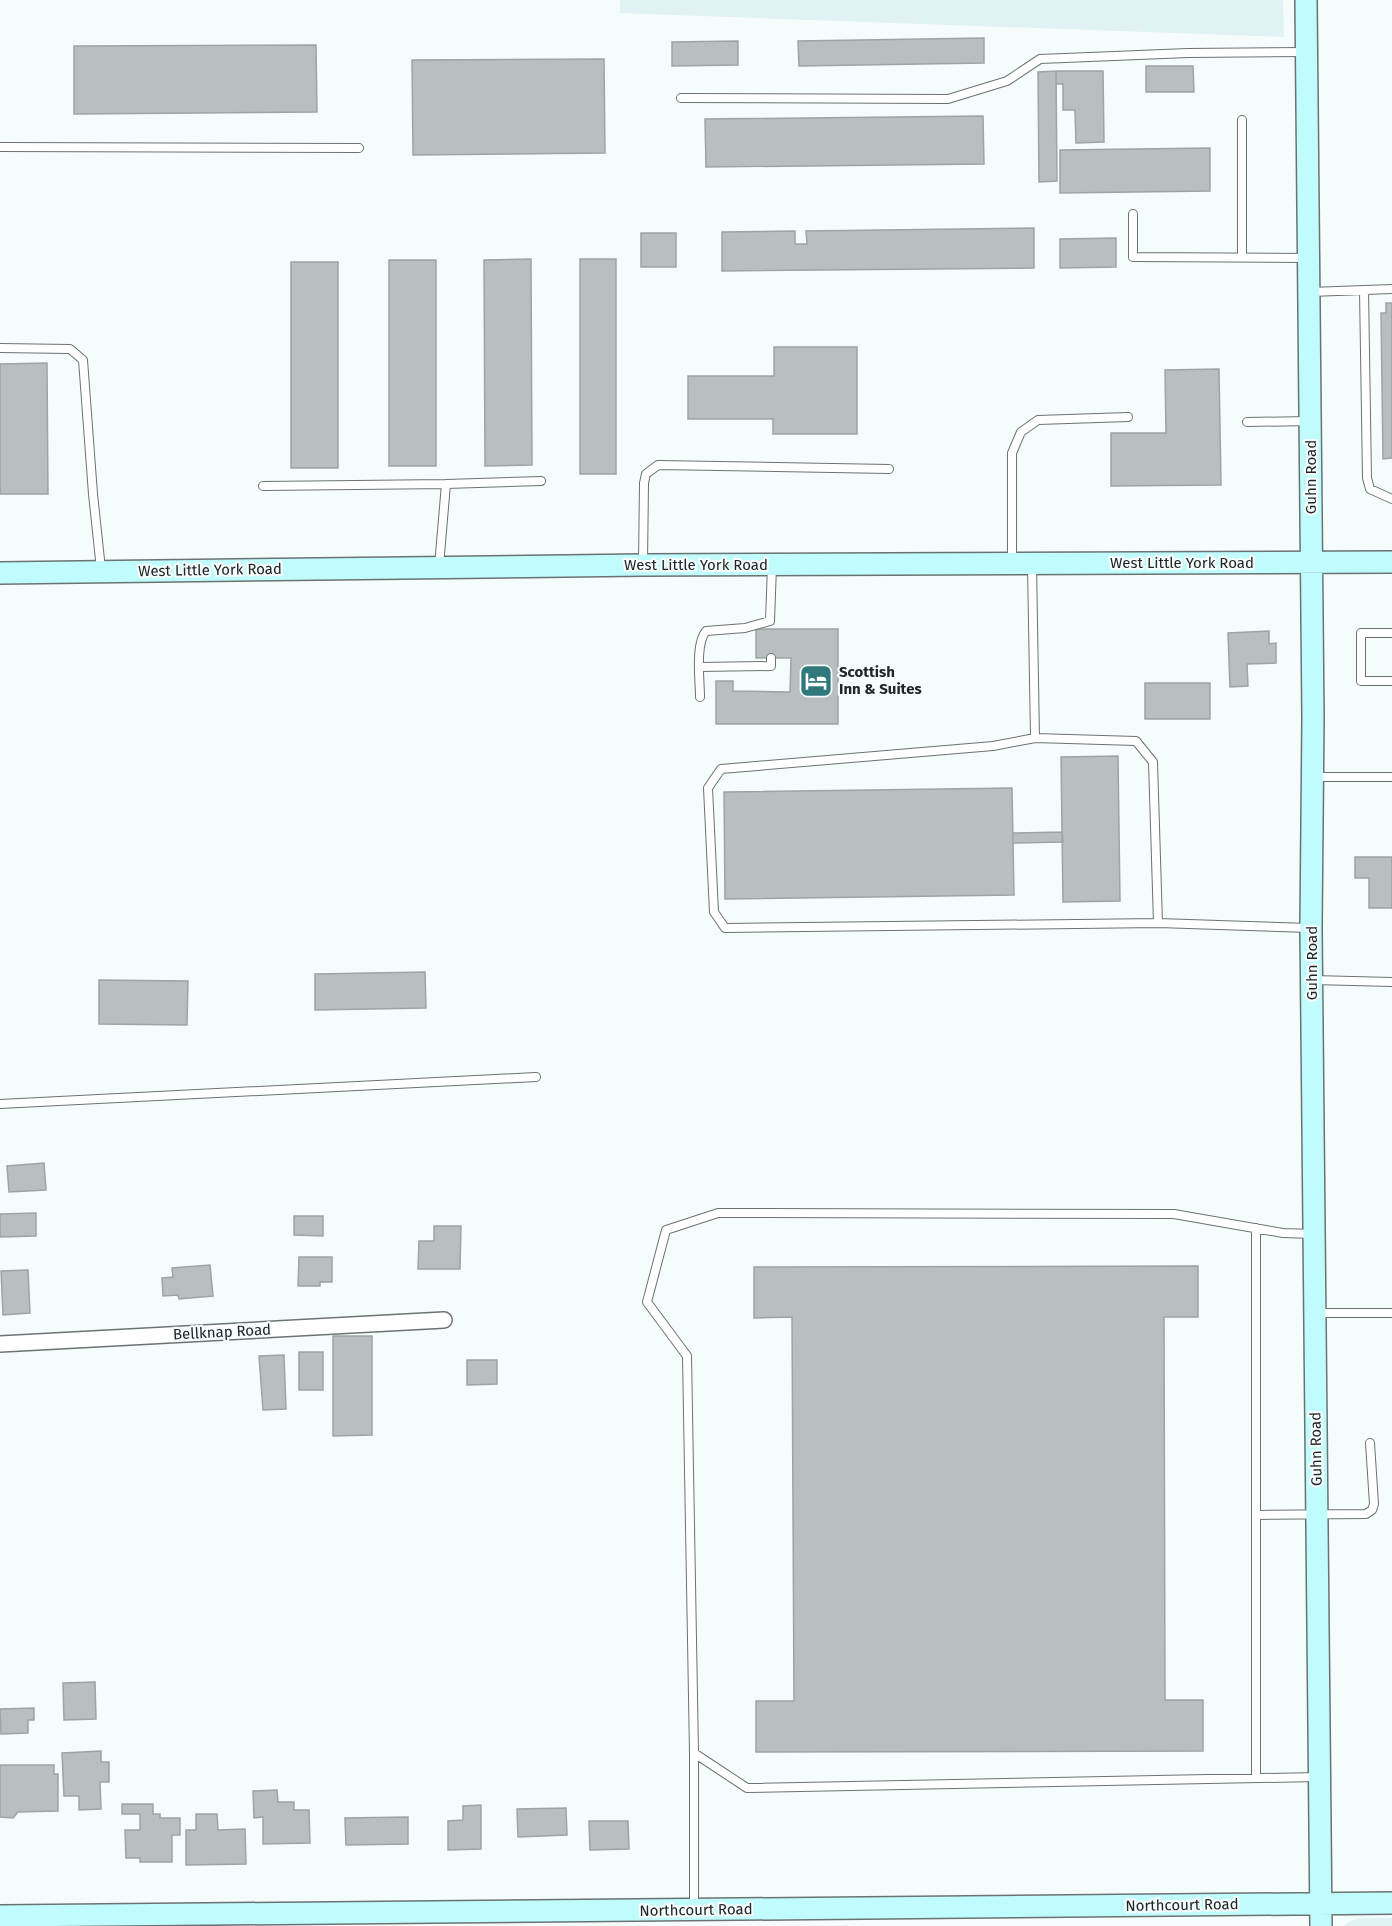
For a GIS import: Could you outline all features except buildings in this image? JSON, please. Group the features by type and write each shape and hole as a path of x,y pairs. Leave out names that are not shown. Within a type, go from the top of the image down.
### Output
{"street":[{"name":"Guhn Road","path":"1306,0 1311,563 1311,928 1321,1926"},
{"name":"West Little York Road","path":"0,573 643,565 1392,562"},
{"name":"Bellknap Road","path":"0,1344 444,1320"},
{"name":"Northcourt Road","path":"0,1916 270,1917 1392,1903"}],"lane":[{"path":"681,98 948,99 1007,81 1040,59 1188,53 1306,52"},
{"path":"1242,120 1242,257"},
{"path":"0,147 359,148"},
{"path":"1133,214 1133,257 1308,258"},
{"path":"1364,290 1366,478 1370,489 1392,499"},
{"path":"1309,292 1392,290"},
{"path":"0,348 70,349 83,360 101,571"},
{"path":"1035,738 1012,453 1021,432 1038,420 1128,417"},
{"path":"1247,422 1310,421"},
{"path":"643,565 644,483 646,474 658,465 889,468"},
{"path":"263,486 541,481"},
{"path":"439,567 446,484"},
{"path":"700,697 700,646 703,634 706,631 770,625 772,564"},
{"path":"1392,633 1361,633 1360,681 1392,681"},
{"path":"700,667 771,666 771,658"},
{"path":"1158,923 1153,762 1136,741 1035,738 993,746 721,769 708,788 714,912 725,928 1158,923 1311,928"},
{"path":"1312,777 1392,777"},
{"path":"1312,980 1392,982"},
{"path":"0,1104 536,1077"},
{"path":"694,1910 694,1753 687,1356 647,1302 666,1230 718,1213 1174,1214 1283,1233 1314,1234"},
{"path":"1256,1228 1256,1778"},
{"path":"1315,1313 1392,1313"},
{"path":"1256,1515 1366,1514 1372,1510 1374,1504 1370,1443"},
{"path":"694,1753 747,1788 1319,1777"}],"shaded area":[{"path":"620,0 1283,0 1284,37 620,13"},
{"path":"1392,1918 1392,1926 1343,1926 1353,1920"}],"place":[{"name":"Scottish Inn & Suites","path":"816,681"}]}
